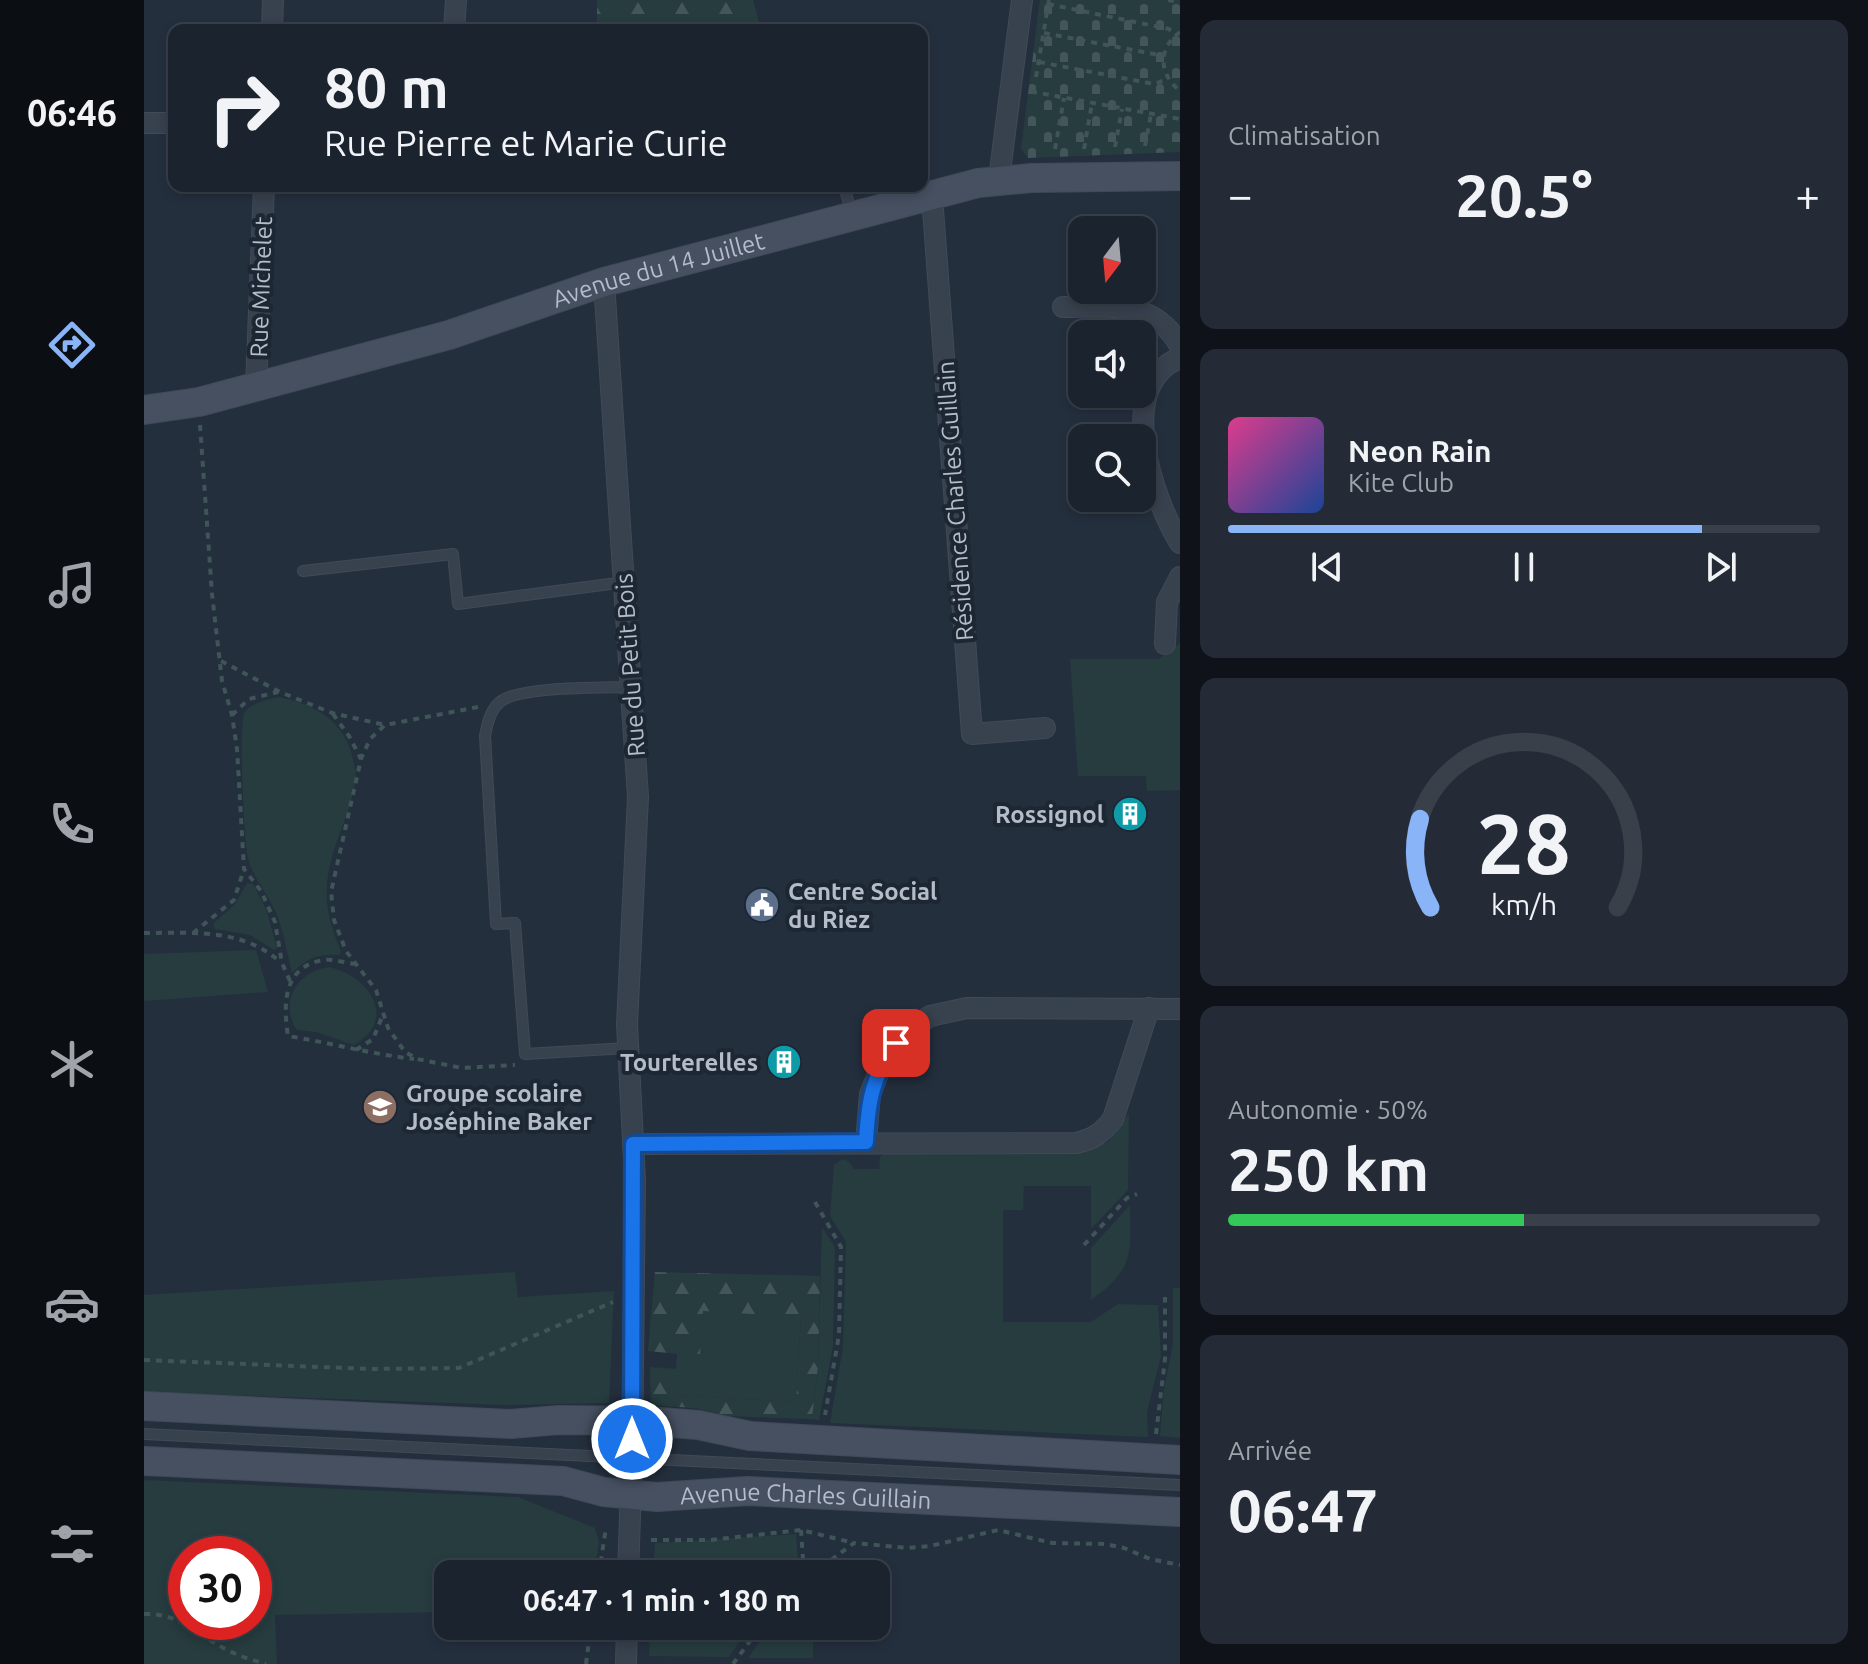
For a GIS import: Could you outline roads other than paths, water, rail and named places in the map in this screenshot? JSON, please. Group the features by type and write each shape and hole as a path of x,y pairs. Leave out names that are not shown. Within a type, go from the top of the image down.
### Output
{"street":[{"path":"272,24 273,0"},
{"path":"454,24 456,0"},
{"path":"999,179 1022,0"},
{"path":"144,123 168,123"},
{"name":"Avenue du 14 Juillet","path":"144,410 199,402 256,387 461,331 604,282 999,179 1180,176"},
{"name":"Rue Michelet","path":"256,387 264,192"},
{"name":"Résidence Charles Guillain","path":"932,196 972,734 1045,728"},
{"name":"Rue du Petit Bois","path":"604,282 638,797 628,1048 633,1144 633,1420 629,1560"},
{"path":"1063,307 1133,308 1166,327 1180,346"},
{"path":"1180,358 1170,362 1153,381 1148,393 1145,431 1150,478 1165,519 1180,543"},
{"path":"1165,644 1167,602 1180,577"},
{"path":"866,1142 870,1094 880,1069 896,1043 930,1016 967,1008 1180,1009"},
{"path":"633,1144 1076,1143 1090,1140 1102,1133 1113,1119 1149,1008"},
{"path":"144,1406 511,1424 558,1420 633,1420 698,1425 750,1436 1167,1459"},
{"name":"Avenue Charles Guillain","path":"144,1461 563,1481 631,1496 679,1497 748,1491 1180,1512"},
{"path":"626,1664 627,1640"}],"lane":[{"path":"846,192 853,217"},
{"path":"303,571 453,554 458,604 625,582"},
{"path":"628,1048 525,1054 515,923 496,924 485,736 489,718 499,702 518,693 631,687"},
{"path":"144,1434 1180,1485"}],"place":[{"name":"Rossignol","path":"1130,814"},
{"name":"Centre Social du Riez","path":"762,905"},
{"name":"Tourterelles","path":"784,1062"},
{"name":"Groupe scolaire Joséphine Baker","path":"380,1107"}]}
